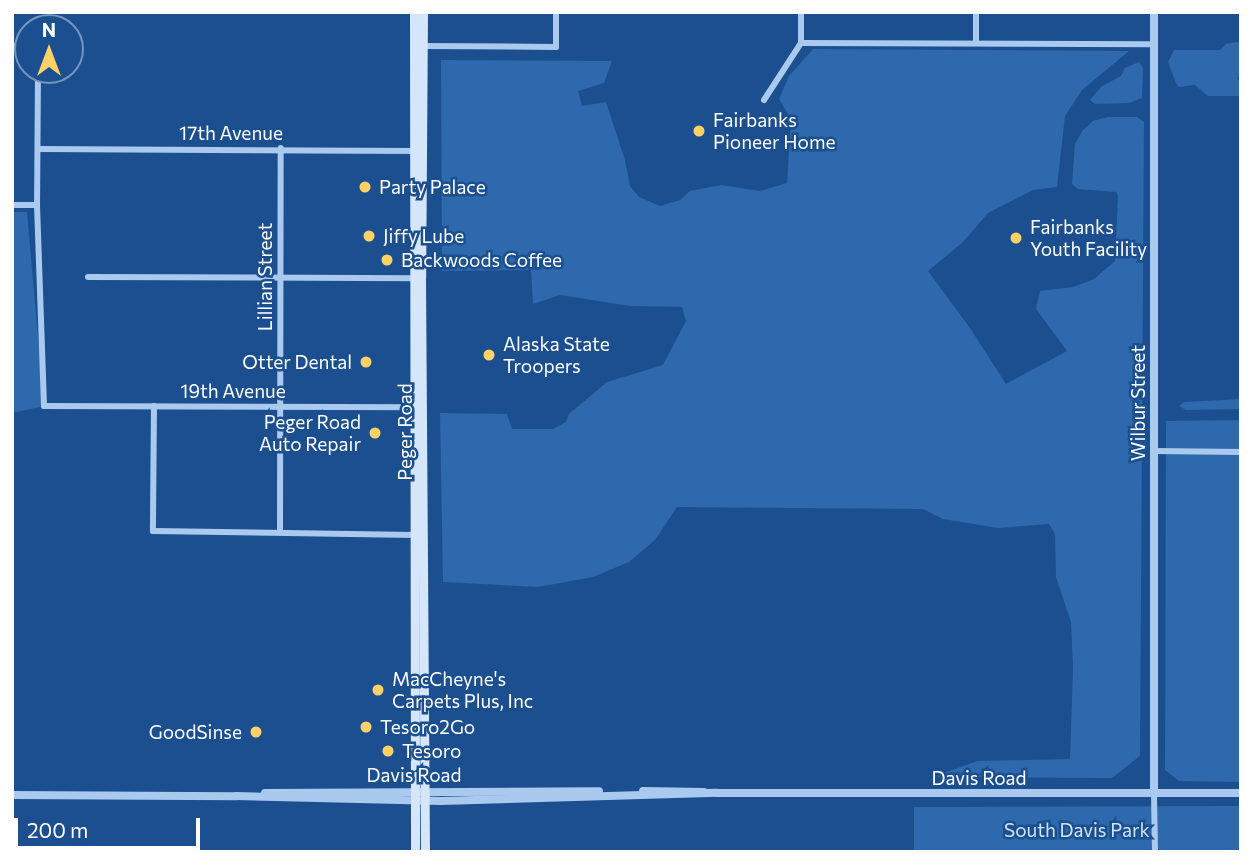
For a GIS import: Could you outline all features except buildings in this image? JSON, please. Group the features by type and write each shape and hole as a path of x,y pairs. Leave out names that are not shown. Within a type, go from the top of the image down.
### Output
{"main road":[{"name":"Peger Road","path":"414,12 419,46"},
{"name":"Peger Road","path":"423,12 419,46 417,278 420,796 425,852"},
{"name":"Peger Road","path":"415,852 420,796"}],"street":[{"path":"419,46 556,47 556,12"},
{"path":"764,100 801,43 801,12"},
{"path":"976,12 976,43"},
{"name":"Wilbur Street","path":"1154,12 1154,794"},
{"path":"801,43 1153,44"},
{"path":"12,205 37,205 38,84"},
{"name":"17th Avenue","path":"39,149 281,148 419,151"},
{"name":"Lillian Street","path":"280,532 281,148"},
{"name":"19th Avenue","path":"37,205 44,406 418,407"},
{"path":"88,277 417,278"},
{"path":"154,406 153,531 419,535"},
{"path":"1153,451 1241,452"},
{"name":"Davis Road","path":"12,795 236,796 277,792 420,796 1241,793"},
{"path":"1154,794 1155,852"}],"green space":[{"path":"1241,41 1241,74 1237,78 1241,82 1241,96 1208,96 1195,85 1179,87 1176,83 1168,62 1174,50 1220,50 1226,44"},
{"path":"813,49 1129,51 1082,90 1065,116 1057,187 1033,190 988,213 962,243 928,271 970,328 1006,384 1067,351 1036,309 1040,291 1073,287 1094,279 1115,261 1118,196 1116,192 1078,189 1072,184 1075,144 1083,130 1093,121 1107,117 1137,117 1144,122 1140,756 1112,778 933,777 977,761 1070,759 1073,668 1071,622 1056,577 1055,534 1049,524 998,528 943,519 923,509 677,507 655,540 629,562 593,577 538,587 443,582 440,413 507,414 512,429 553,429 566,422 569,414 607,382 663,365 686,321 682,307 630,306 560,295 533,304 531,270 442,271 441,60 612,61 604,83 578,91 582,106 606,102 625,160 630,186 639,197 660,206 680,200 690,191 721,185 760,191 787,183 791,119 779,99 789,76"},
{"path":"1139,62 1143,68 1142,98 1129,103 1095,104 1090,100 1102,86 1121,76 1125,68"},
{"path":"12,212 27,212 44,406 12,413"},
{"path":"1241,399 1241,409 1186,410 1179,406 1184,402"},
{"path":"1241,420 1241,782 1179,781 1165,770 1166,421"},
{"name":"South Davis Park","path":"1241,806 1241,852 914,852 914,807"}],"place":[{"name":"Fairbanks Pioneer Home","path":"699,131"},
{"name":"Party Palace","path":"365,187"},
{"name":"Jiffy Lube","path":"369,236"},
{"name":"Fairbanks Youth Facility","path":"1016,238"},
{"name":"Backwoods Coffee","path":"387,260"},
{"name":"Alaska State Troopers","path":"489,355"},
{"name":"Otter Dental","path":"366,362"},
{"name":"Peger Road Auto Repair","path":"375,433"},
{"name":"MacCheyne's Carpets Plus, Inc","path":"378,690"},
{"name":"Tesoro2Go","path":"366,727"},
{"name":"GoodSinse","path":"256,732"},
{"name":"Tesoro","path":"388,751"}]}
